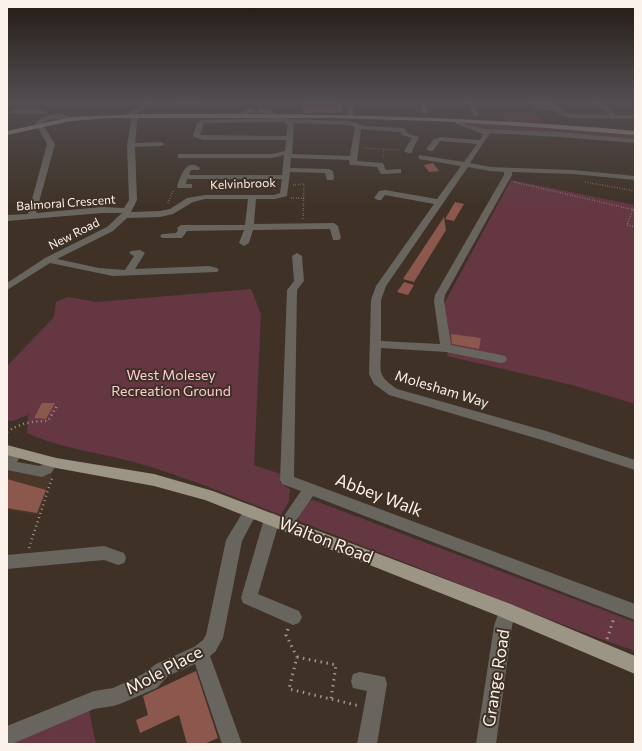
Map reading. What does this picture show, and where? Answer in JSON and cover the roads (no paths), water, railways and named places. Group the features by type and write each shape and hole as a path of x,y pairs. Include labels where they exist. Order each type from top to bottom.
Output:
{"main road":[{"name":"Walton Road","path":"10,452 180,486 208,494 507,611 635,665"}],"street":[{"path":"31,217 51,144 46,137"},
{"path":"126,213 133,200 132,137"},
{"path":"195,141 196,137"},
{"path":"356,137 353,163 371,162 380,165 384,172 398,171"},
{"path":"408,150 416,137"},
{"path":"430,149 436,140 468,137"},
{"name":"Molesham Way","path":"482,137 465,165 381,286 376,300 375,374 378,381 392,392 553,438 635,465"},
{"path":"595,137 635,141"},
{"path":"195,141 204,138 289,138"},
{"name":"Kelvinbrook","path":"126,213 160,214 173,210 190,200 205,197 275,197 284,194 289,138"},
{"path":"195,141 204,145"},
{"path":"131,144 161,144"},
{"path":"181,156 353,158"},
{"path":"422,156 506,175 572,172 633,177 632,190"},
{"path":"189,186 181,186 188,168 196,168"},
{"path":"185,176 286,177 329,171 330,178"},
{"path":"446,348 439,301 440,295 506,175"},
{"path":"378,198 385,192 439,202"},
{"path":"244,243 249,227 252,197"},
{"name":"Balmoral Crescent","path":"7,218 102,210 126,213"},
{"name":"New Road","path":"8,284 48,260 110,229 126,213"},
{"path":"165,236 179,236 182,228 207,225 249,227 299,223 334,226 336,238"},
{"path":"128,273 140,253 134,253"},
{"name":"Abbey Walk","path":"297,256 299,281 292,290 287,480 635,612"},
{"path":"48,260 99,271 128,273 214,270"},
{"path":"375,344 446,348 501,359"},
{"path":"293,617 249,598 279,522 310,489"},
{"name":"Mole Place","path":"7,736 94,700 113,697 150,681 162,670 200,653 209,646 214,638 234,540 251,511"},
{"path":"7,562 104,553 118,558"},
{"name":"Grange Road","path":"486,744 507,611"},
{"path":"200,653 232,744"},
{"path":"360,681 378,684 367,744"}],"park label":[{"name":"West Molesey Recreation Ground","path":"171,384"}]}
